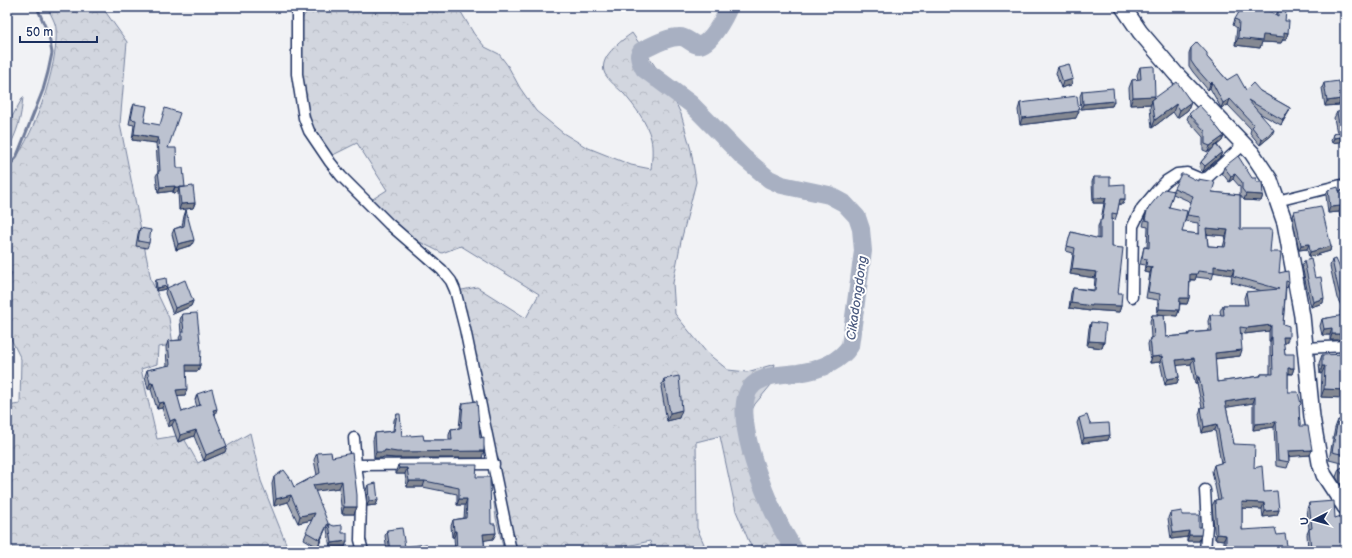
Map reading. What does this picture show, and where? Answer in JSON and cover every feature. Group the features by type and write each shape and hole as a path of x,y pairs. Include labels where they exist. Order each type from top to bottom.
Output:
{"street":[{"path":"297,7 297,74 304,118 315,141 341,176 389,224 442,270 451,281 455,290 465,329 494,464 511,551"},
{"path":"1123,7 1140,32 1176,74 1243,146 1252,153 1270,180 1285,224 1302,316 1312,417 1320,463 1324,475 1345,507"},
{"path":"1132,297 1133,226 1147,201 1162,185 1177,174 1187,173 1201,179 1205,178 1243,146"},
{"path":"1277,201 1345,184"},
{"path":"1306,348 1345,346"},
{"path":"354,438 361,502 360,540 363,551"},
{"path":"356,465 494,464"},
{"path":"1205,490 1207,525 1206,551"}],"green space":[{"path":"47,7 102,7 127,42 120,124 151,280 169,318 173,345 158,347 157,364 141,369 157,439 182,435 198,463 250,433 261,481 289,551 7,551 7,406 20,404 21,359 7,331 7,287 12,273 7,272 7,169 26,142 42,103 53,63 56,44 56,27"},
{"path":"311,7 458,7 474,34 485,47 499,54 508,66 520,88 536,111 563,133 586,147 631,165 651,169 652,143 647,127 624,94 607,77 603,68 604,62 611,50 632,33 666,82 681,114 691,150 696,182 681,241 673,283 675,314 707,353 728,370 747,372 775,364 771,385 755,404 748,418 754,447 776,498 802,551 753,551 736,511 720,436 696,442 697,528 707,551 653,551 650,541 605,551 504,551 496,518 487,451 457,291 477,287 526,318 539,294 461,246 442,253 408,236 368,202 387,190 357,143 329,157 304,110 294,69 303,17"},
{"path":"23,97 18,125 7,150 7,126"}],"building":[{"path":"1242,7 1262,7 1278,16 1278,11 1286,11 1285,21 1289,21 1288,33 1284,32 1284,37 1263,35 1262,41 1238,38 1239,21 1235,19"},
{"path":"1197,42 1207,53 1207,57 1227,80 1237,74 1246,90 1253,83 1260,91 1290,108 1283,120 1248,100 1274,130 1262,140 1252,127 1254,125 1230,99 1223,103 1212,82 1210,84 1191,61 1191,48"},
{"path":"1069,64 1073,79 1063,82 1058,67"},
{"path":"1154,66 1155,96 1133,97 1132,80 1141,79 1140,67"},
{"path":"1339,81 1341,99 1327,101 1324,83"},
{"path":"1177,82 1191,102 1180,110 1176,104 1155,120 1152,100"},
{"path":"1113,88 1114,101 1083,104 1082,91"},
{"path":"1077,96 1079,111 1022,118 1020,103"},
{"path":"134,104 147,106 144,122 160,125 165,108 180,113 168,148 176,148 177,168 183,168 185,187 160,187 158,171 160,171 158,138 134,134 136,120 131,119"},
{"path":"1199,105 1224,136 1210,146 1205,144 1205,131 1189,114"},
{"path":"1345,111 1345,136 1334,138 1333,134 1340,132 1337,112"},
{"path":"1216,145 1222,152 1205,166 1201,162"},
{"path":"1238,156 1252,178 1256,178 1256,182 1262,182 1263,195 1246,194 1242,189 1242,182 1235,174 1231,176 1224,167"},
{"path":"1181,174 1184,174 1198,181 1198,179 1215,182 1212,192 1240,195 1240,229 1272,229 1270,252 1281,252 1279,273 1288,271 1289,282 1286,281 1283,324 1289,326 1289,337 1283,337 1285,354 1294,354 1294,368 1288,368 1288,392 1298,392 1301,404 1299,406 1300,426 1308,426 1312,450 1288,451 1289,462 1278,460 1276,422 1255,424 1255,397 1225,402 1234,444 1255,445 1254,468 1262,466 1264,492 1277,491 1279,510 1265,511 1264,503 1242,502 1242,530 1275,528 1277,535 1285,534 1288,551 1226,551 1226,535 1217,534 1215,500 1221,499 1214,465 1224,462 1217,424 1204,427 1201,408 1205,407 1199,377 1197,377 1194,358 1176,360 1179,377 1167,379 1162,356 1152,357 1150,338 1154,337 1152,315 1164,315 1166,337 1212,331 1210,315 1224,315 1223,305 1248,305 1246,292 1279,289 1233,276 1234,269 1214,266 1214,273 1198,271 1197,274 1190,274 1189,298 1180,298 1179,310 1159,309 1160,294 1148,292 1152,267 1146,266 1147,259 1142,258 1144,247 1149,248 1150,221 1145,220 1147,211 1164,189 1174,191 1169,207 1187,211 1182,232 1199,234 1200,217 1187,215 1193,196 1174,188","holes":["1206,228 1228,230 1225,247 1208,246","1271,325 1273,374 1261,374 1261,376 1217,382 1215,353 1242,350 1240,327 1247,328"]},
{"path":"1094,177 1110,177 1110,185 1125,184 1125,199 1120,199 1117,214 1112,213 1112,247 1123,248 1118,293 1122,293 1121,306 1092,306 1071,303 1073,288 1095,291 1097,272 1072,269 1075,248 1067,246 1071,232 1100,239 1100,220 1102,220 1106,198 1094,198"},
{"path":"193,186 195,203 181,204 179,188"},
{"path":"1338,187 1339,191 1345,191 1345,211 1342,211 1341,206 1330,207 1328,190"},
{"path":"1321,206 1331,246 1310,252 1309,244 1301,245 1294,211"},
{"path":"186,210 194,240 178,244 174,229 184,226"},
{"path":"140,228 151,230 149,243 138,241"},
{"path":"1311,259 1315,278 1321,277 1324,298 1313,302 1304,261"},
{"path":"1336,259 1345,280 1345,302 1339,292 1332,260"},
{"path":"166,278 167,286 157,288 156,280"},
{"path":"185,280 193,301 175,308 167,288"},
{"path":"1342,305 1345,305 1345,334 1332,334 1332,328 1324,329 1322,319 1344,315"},
{"path":"197,313 201,351 200,365 186,365 187,389 176,390 182,412 200,405 197,394 212,389 217,409 213,410 227,446 206,455 196,430 180,435 175,419 170,421 164,402 159,403 153,383 150,383 147,370 170,365 168,341 182,340 182,332 184,332 182,314"},
{"path":"1091,322 1106,324 1104,342 1089,341"},
{"path":"1345,354 1345,390 1324,389 1325,366 1322,366 1322,355"},
{"path":"679,376 682,410 670,413 664,379"},
{"path":"477,401 480,438 484,437 484,451 397,452 385,450 384,452 376,452 375,433 394,431 397,414 400,414 402,436 423,435 424,440 452,440 451,429 461,428 463,403"},
{"path":"1087,415 1090,424 1109,423 1110,435 1084,438 1079,418"},
{"path":"1338,420 1345,422 1345,455 1332,452"},
{"path":"331,452 332,457 352,453 357,507 344,507 342,481 313,485 328,523 320,540 306,532 315,513 300,516 291,495 276,499 274,477 284,470 294,487 320,473 317,453"},
{"path":"398,465 477,465 476,477 490,477 491,524 495,524 496,533 483,534 485,551 457,551 456,531 454,531 453,520 466,518 467,499 459,499 459,488 425,481 409,481 407,468 399,468"},
{"path":"1345,466 1345,478 1339,469"},
{"path":"376,483 378,500 369,501 368,485"},
{"path":"1334,501 1335,518 1341,516 1345,528 1345,551 1294,551 1311,548 1309,529 1312,528 1309,503"},
{"path":"1182,511 1182,515 1199,515 1199,527 1202,527 1201,535 1189,535 1189,531 1173,533 1170,513"},
{"path":"329,524 334,526 342,525 342,533 347,533 347,541 332,543"},
{"path":"402,528 405,547 426,544 426,551 390,551 387,530"},
{"path":"312,544 313,551 303,551 302,547"},
{"path":"499,548 499,551 489,551"}],"waterway":[{"path":"7,168 16,158 43,90 52,53 49,36 37,7"},
{"name":"Cikadongdong","path":"729,7 717,30 703,44 696,45 682,37 674,37 659,42 641,51 639,55 644,69 691,104 743,157 769,179 782,185 829,195 844,203 857,217 861,229 863,251 850,346 840,357 820,368 798,373 772,376 759,381 752,386 746,397 744,413 746,432 757,472 771,507 795,551"}]}
